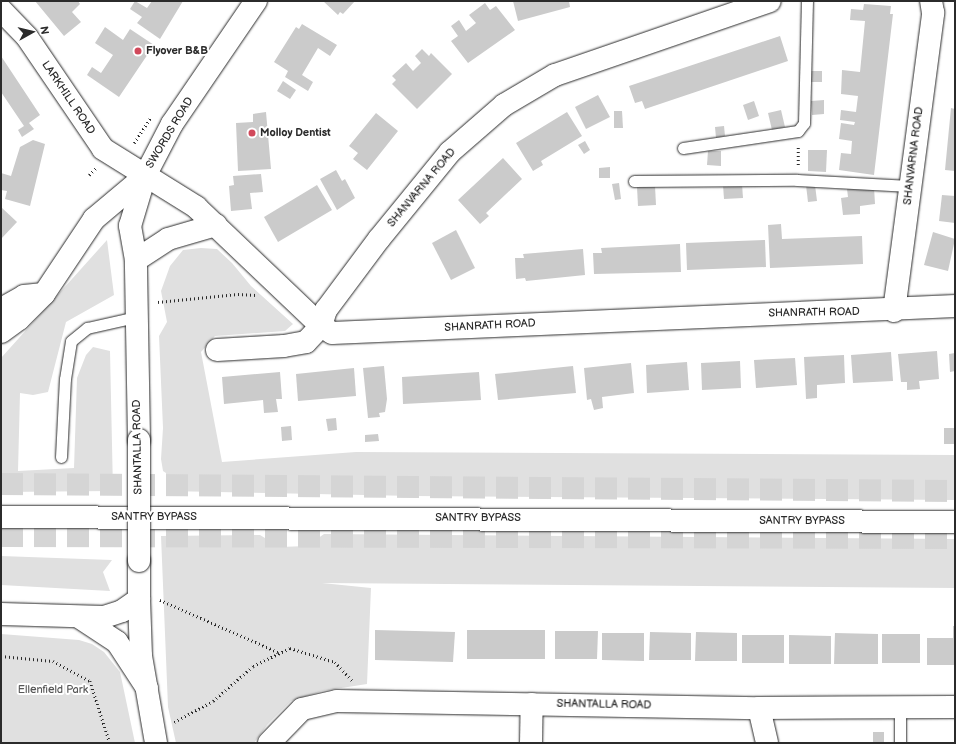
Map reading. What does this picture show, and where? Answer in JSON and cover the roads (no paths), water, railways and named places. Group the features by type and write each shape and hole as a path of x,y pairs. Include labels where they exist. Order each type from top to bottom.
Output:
{"street":[{"name":"SWORDS ROAD","path":"1,332 19,319 44,294 94,219 145,176 172,124 256,1"},
{"name":"SHANVARNA ROAD","path":"217,350 284,346 306,342 321,326 330,304 450,152 504,105 555,75 770,1"},
{"name":"SHANVARNA ROAD","path":"894,311 933,12 931,1"},
{"name":"LARKHILL ROAD","path":"1,10 27,37 103,149 145,176"},
{"name":"SHANRATH ROAD","path":"145,176 196,207 321,326 332,333 355,334 709,315 894,311 955,306"},
{"name":"SHANTALLA ROAD","path":"145,176 130,226 136,260 139,440 139,600 141,656 155,734"},
{"path":"136,260 168,239 216,225"},
{"path":"7,306 33,294 44,294"},
{"name":"SANTRY BYPASS","path":"1,517 955,522"},
{"path":"1,614 104,617 122,611 139,600"},
{"path":"79,617 117,642 147,688"},
{"name":"SHANTALLA ROAD","path":"269,743 302,710 337,701 759,708 900,706 955,707"},
{"path":"531,743 532,704"},
{"path":"759,708 767,743"}],"lane":[{"path":"683,148 798,131 804,123 807,1"},
{"path":"634,181 797,180 910,186"},
{"path":"61,457 65,379 71,341 87,328 136,316"},
{"path":"900,706 900,743"}],"tunnel":[{"path":"1,484 955,491"},
{"path":"1,536 955,538"}],"place":[{"name":"Flyover B&B","path":"138,51"},
{"name":"Molloy Dentist","path":"252,133"}],"park label":[{"name":"Ellenfield Park","path":"53,690"}]}
